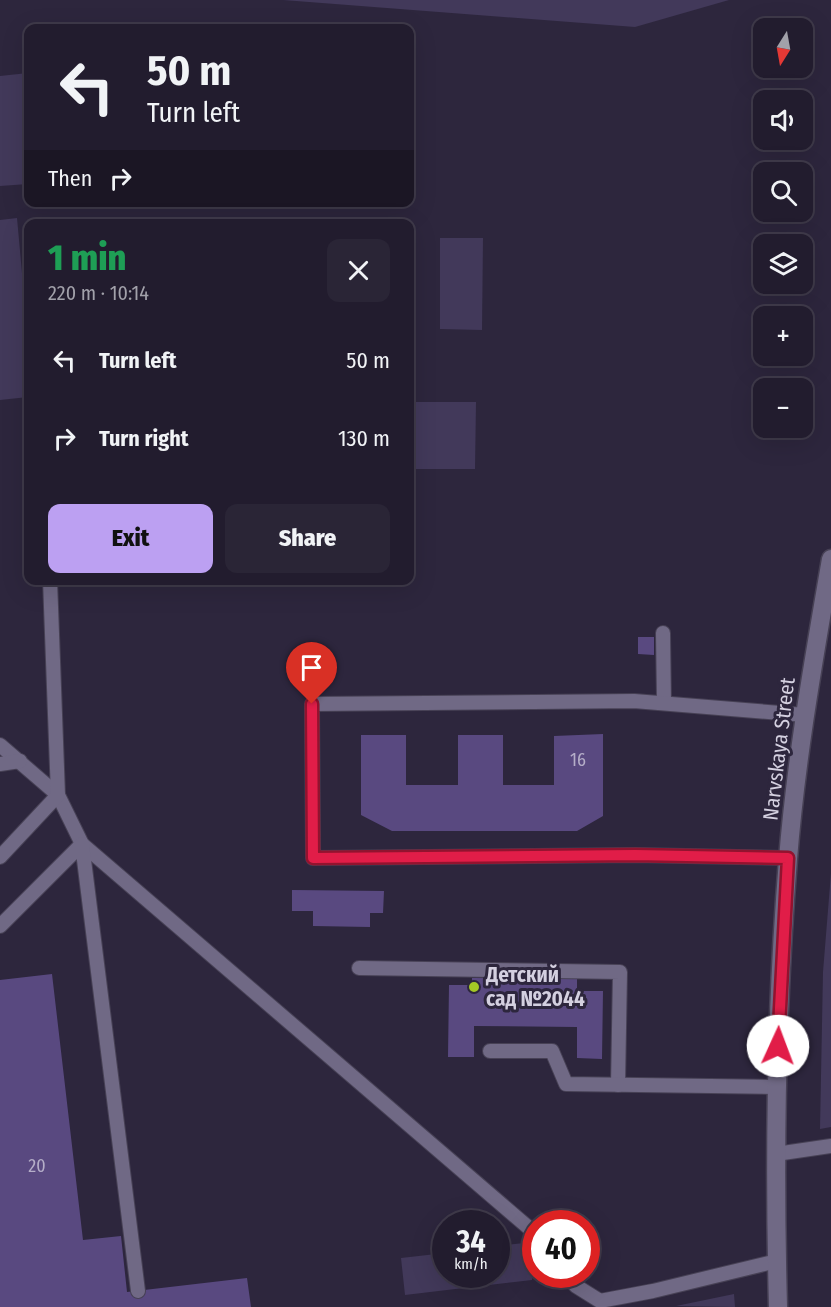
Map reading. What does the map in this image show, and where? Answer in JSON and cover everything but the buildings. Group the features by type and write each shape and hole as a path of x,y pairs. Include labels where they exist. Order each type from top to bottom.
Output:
{"street":[{"name":"Narvskaya Street","path":"778,1307 777,1087 788,858 805,715 831,559"}],"lane":[{"path":"0,857 57,795 50,585"},
{"path":"663,633 664,704"},
{"path":"788,858 635,855 313,858 312,704 634,701 805,715"},
{"path":"0,745 57,795 82,844 138,1291"},
{"path":"0,764 20,761"},
{"path":"0,926 82,844"},
{"path":"82,844 522,1222"},
{"path":"359,968 620,972 618,1085"},
{"path":"490,1051 552,1051 566,1084 777,1087"},
{"path":"776,1154 831,1146"},
{"path":"579,1288 600,1301 653,1291 777,1261"}],"shaded area":[{"path":"283,0 729,0 635,27"},
{"path":"24,73 24,184 0,186 0,76"},
{"path":"17,218 24,295 24,397 0,400 0,220"},
{"path":"440,238 483,238 482,330 440,329"},
{"path":"414,239 416,239 415,331"},
{"path":"414,402 476,402 475,469 414,469"},
{"path":"831,873 831,1127 820,1129 823,972"},
{"path":"522,1243 522,1281 510,1283 510,1245"},
{"path":"432,1254 432,1288 464,1288 405,1295 401,1258"},
{"path":"734,1294 735,1307 676,1306"}],"place":[{"name":"Детский сад №2044","path":"474,987"}],"route":[{"path":"312,704 313,858 635,855 788,858 778,1046"}]}
